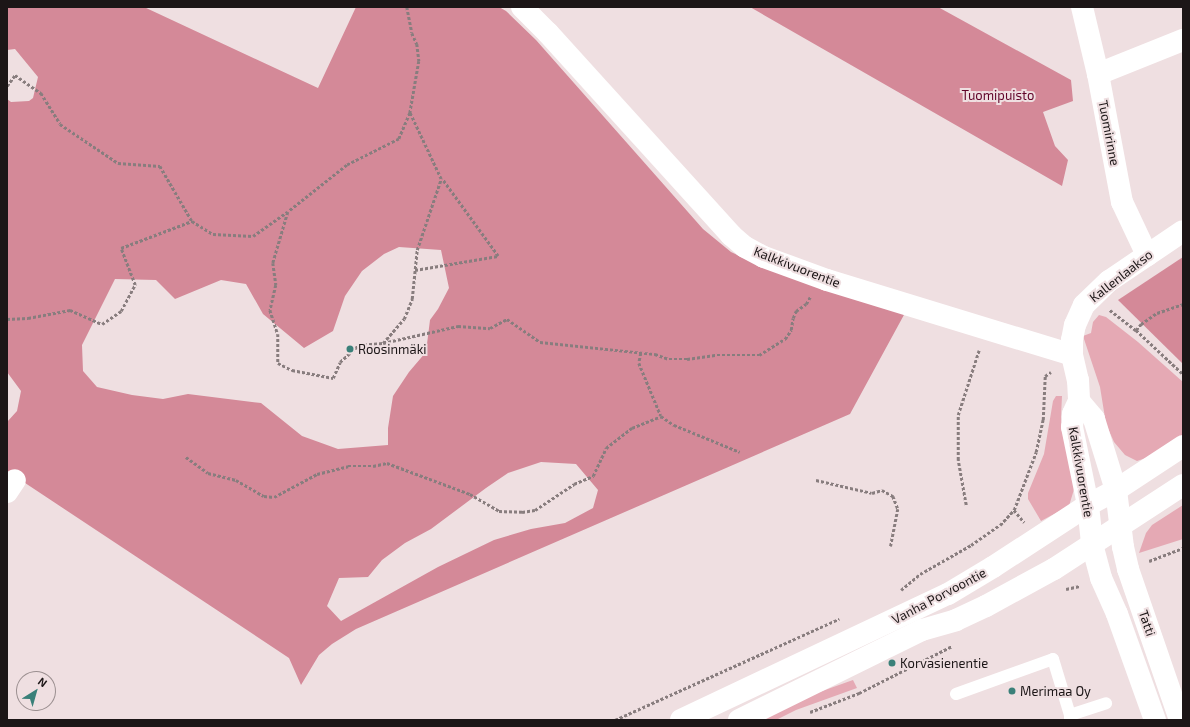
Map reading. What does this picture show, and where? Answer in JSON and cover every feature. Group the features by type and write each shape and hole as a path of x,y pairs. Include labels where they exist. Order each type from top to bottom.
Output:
{"street":[{"name":"Kalkkivuorentie","path":"522,7 548,33 731,235 745,247 764,257 827,280 1072,355 1078,380 1079,401 1073,414 1072,427 1088,505 1092,544"},
{"name":"Tuomirinne","path":"1082,7 1098,74 1122,202 1147,255"},
{"path":"1098,74 1183,40"},
{"name":"Kallenlaakso","path":"1072,355 1072,340 1076,321 1084,306 1109,281 1183,231"},
{"name":"Kalkkivuorentie","path":"1079,401 1094,419 1116,490 1122,525"},
{"name":"Vanha Porvoontie","path":"681,720 926,605 993,568 1088,505 1116,490 1183,446"},
{"name":"Vanha Porvoontie","path":"739,720 922,630 956,620 986,606 1054,569 1183,485"},
{"name":"Tatti","path":"1122,525 1123,547 1128,569 1180,720"},
{"name":"Tatti","path":"1092,544 1101,578 1117,614 1155,720"}],"lane":[{"path":"956,694 1053,659 1070,718 1106,703"}],"path":[{"path":"7,86 15,75 41,93 60,124 118,163 160,166 192,221 213,234 253,236 288,212 347,164 399,139 410,113 419,61 417,44 412,33 407,7"},
{"path":"410,113 441,179 498,256 415,270"},
{"path":"383,343 404,319 412,299 417,250 441,179"},
{"path":"288,212 273,263 276,285 270,310 278,334 278,363 292,370 333,378 340,362 359,345 383,343 458,326 490,328 507,319 540,342 655,354 669,360 717,355 759,355 785,339 791,330 792,318 796,311 806,304 810,295"},
{"path":"7,318 28,318 70,310 102,324 121,311 135,285 121,248 192,221"},
{"path":"1093,297 1136,330 1183,374"},
{"path":"1136,330 1141,324 1157,313 1183,304"},
{"path":"966,505 958,460 957,421 979,350"},
{"path":"641,353 639,363 661,416 674,425 740,452"},
{"path":"897,594 920,574 971,545 1000,525 1014,510 1036,452 1042,420 1045,376 1072,355"},
{"path":"186,456 208,473 236,480 264,496 274,497 317,474 348,466 373,466 387,463 470,494 500,512 522,512 535,510 574,484 593,476 606,448 632,428 661,416"},
{"path":"816,480 872,493 882,490 893,496 898,509 891,546"},
{"path":"1014,510 1028,526"},
{"path":"615,720 841,618"},
{"path":"802,714 859,693 958,642"}],"shaded area":[{"path":"1099,315 1106,317 1138,342 1183,382 1183,435 1146,458 1137,461 1125,455 1114,442 1106,424 1100,387 1083,336 1091,333 1093,322"},
{"path":"1056,396 1062,396 1061,417 1063,431 1075,486 1069,506 1041,521 1028,499 1028,493 1044,454 1053,401"},
{"path":"1183,505 1183,539 1139,553 1146,533 1152,525"},
{"path":"853,680 857,688 796,710 776,720 757,720 811,695"}],"green space":[{"path":"7,7 144,7 318,88 356,7 499,7 506,11 536,40 703,229 731,252 763,267 905,313 850,414 356,629 332,644 319,655 301,685 289,658 7,471 7,422 17,411 21,391 7,372 7,99 11,102 29,101 33,98 38,77 15,49 7,50","holes":["399,247 441,250 449,288 438,309 430,320 426,352 409,372 393,396 388,428 388,445 338,449 302,436 261,403 188,394 163,399 132,395 97,387 83,371 82,345 115,279 156,280 175,299 221,280 246,284 263,314 304,348 333,331 345,296 362,271 384,254","541,462 576,464 598,490 593,508 565,523 531,529 494,540 438,567 341,621 327,606 339,578 368,577 382,560 405,543 431,529 508,473"]},
{"name":"Tuomipuisto","path":"750,7 938,7 1071,80 1073,101 1043,112 1055,146 1068,160 1062,186"},
{"path":"1183,257 1183,364 1118,300"}],"place":[{"name":"Roosinmäki","path":"350,349"},
{"name":"Korvasienentie","path":"892,663"},
{"name":"Merimaa Oy","path":"1012,691"}]}
